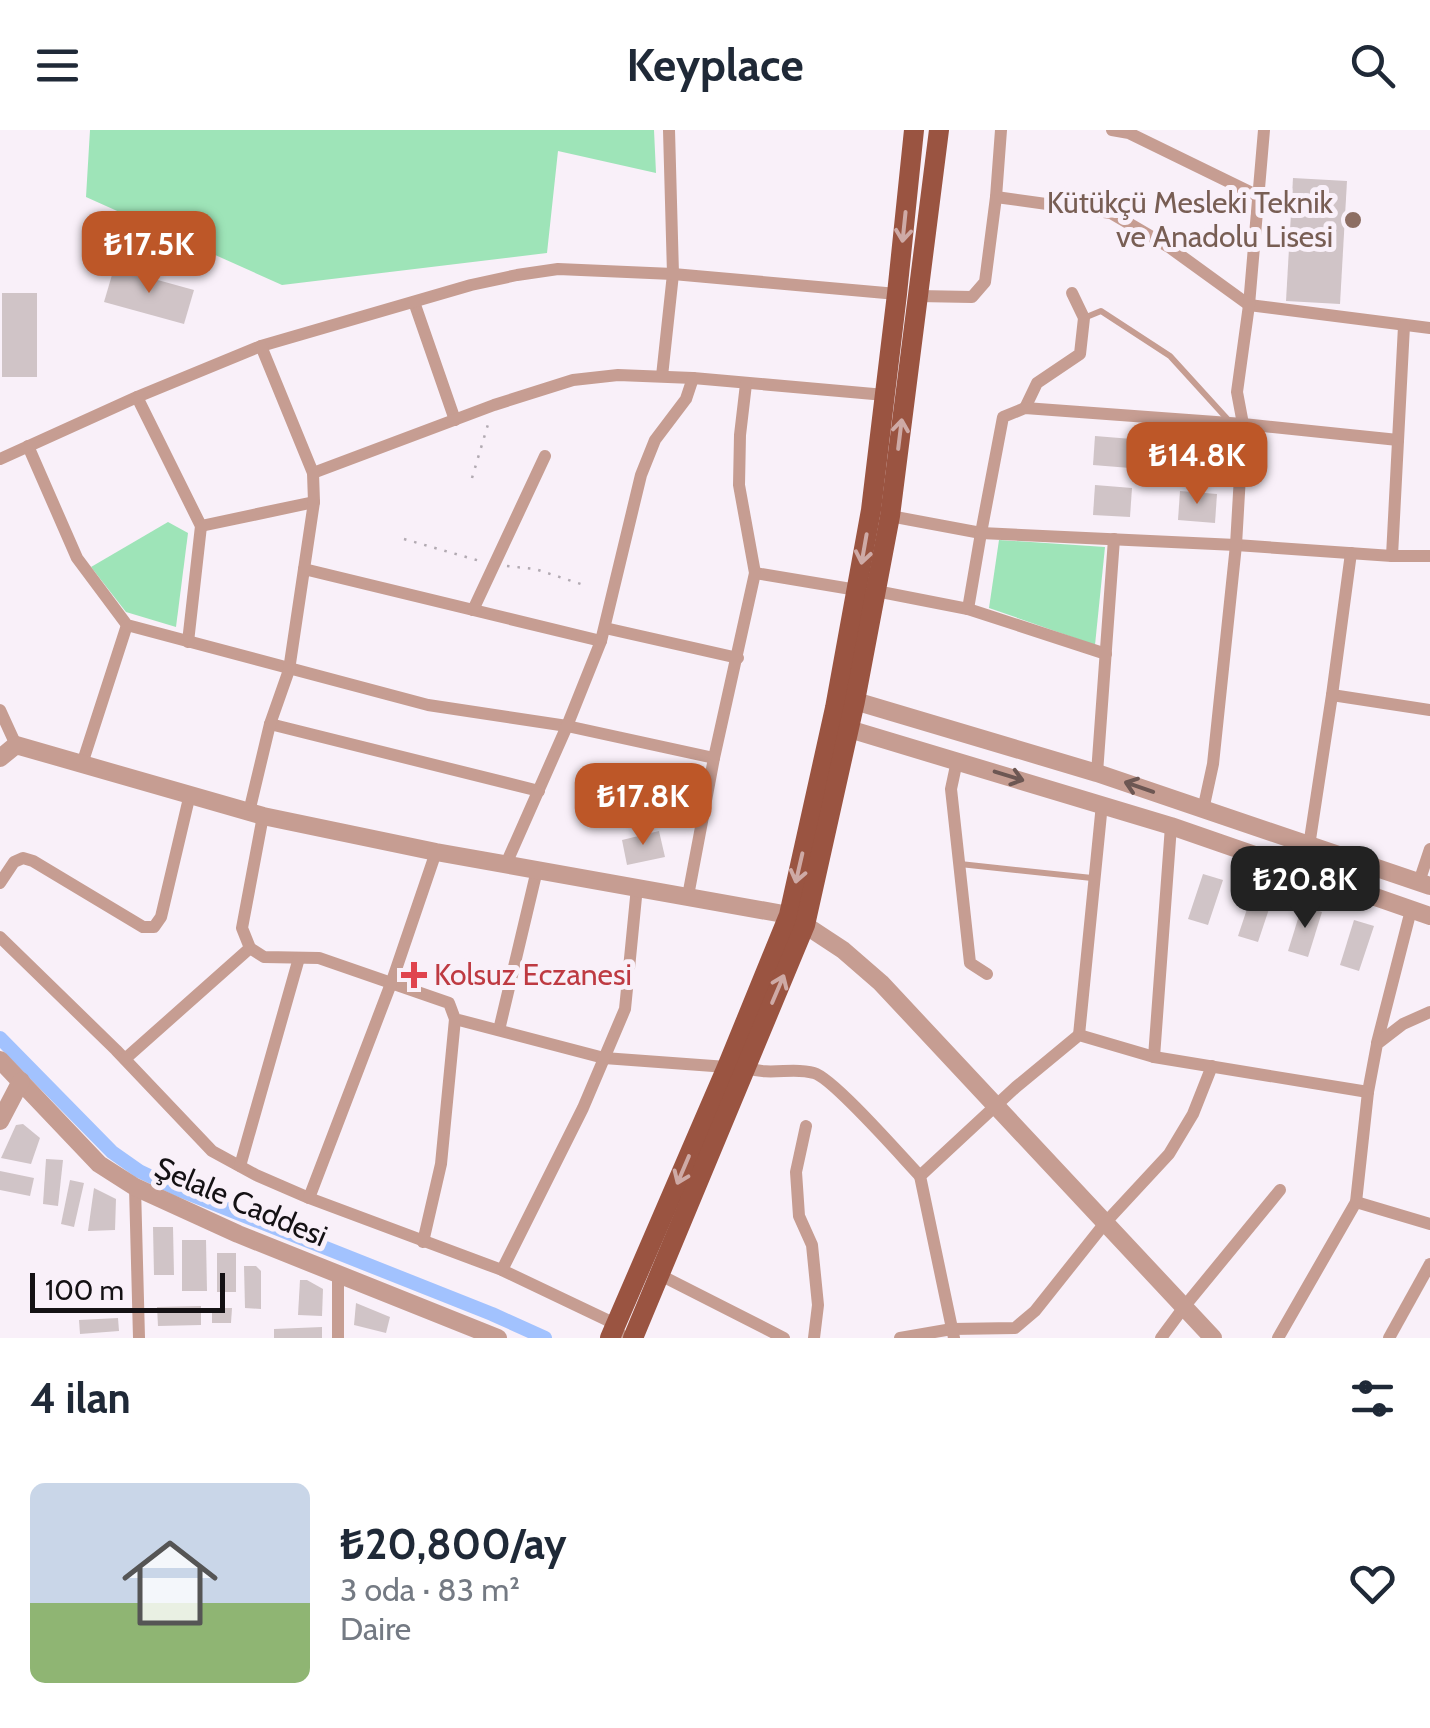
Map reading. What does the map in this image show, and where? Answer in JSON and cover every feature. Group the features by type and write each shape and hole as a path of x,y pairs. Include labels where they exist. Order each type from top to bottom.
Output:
{"main road":[{"path":"797,920 835,708 890,516 908,295 914,130"},
{"path":"620,1336 797,920 848,728 855,701 885,395 939,130"},
{"path":"620,1336 660,1275 736,1067"}],"street":[{"path":"662,376 674,274 669,130"},
{"path":"0,459 261,346 470,285 558,268 972,297 984,282 1001,130"},
{"path":"1112,130 1129,133 1258,196"},
{"path":"1203,810 1213,764 1236,545 1237,392 1249,305 1264,130"},
{"path":"996,197 1111,213 1170,247 1249,305 1430,328"},
{"path":"1025,408 1036,383 1080,354 1084,318 1072,292"},
{"path":"414,302 455,420"},
{"path":"1392,556 1404,326"},
{"path":"261,346 313,473 314,502 289,670 270,724 242,928 250,948 264,958 319,958 450,1002 455,1019 441,1164 422,1242"},
{"path":"313,473 494,405 573,380 662,376 885,395"},
{"path":"506,864 568,726 603,634 654,440 686,399 693,378"},
{"path":"688,896 755,573 740,485 740,434 746,384"},
{"path":"137,397 201,526 188,642"},
{"path":"968,609 1003,417 1025,408 1398,440"},
{"path":"28,446 77,558 127,626 428,705 568,726 714,758"},
{"path":"473,610 545,456"},
{"path":"201,526 314,502"},
{"path":"890,516 981,533 1430,556"},
{"path":"1097,773 1114,539"},
{"path":"1309,846 1351,553"},
{"path":"304,569 473,610 738,658"},
{"path":"755,573 968,609 1106,654"},
{"path":"82,764 127,626"},
{"path":"1332,695 1430,710"},
{"path":"855,701 1097,773 1425,884"},
{"path":"0,710 16,745 256,814 797,920 843,950 882,984 1212,1338"},
{"path":"270,724 538,791"},
{"path":"848,728 1171,826 1430,916"},
{"path":"0,758 16,745"},
{"path":"957,760 950,789 970,963 987,974"},
{"path":"0,883 14,862 23,858 143,927 154,928 161,918 190,794"},
{"path":"920,1176 1079,1035 1102,804"},
{"path":"1154,1057 1171,826"},
{"path":"1278,1338 1356,1202 1368,1092 1378,1044 1411,910 1425,884 1430,849"},
{"path":"310,1198 436,852"},
{"path":"499,1030 538,870"},
{"path":"502,1270 583,1108 626,1008 636,888"},
{"path":"0,937 212,1151 310,1198 502,1270 608,1320 620,1336"},
{"path":"124,1059 250,948"},
{"path":"240,1166 299,958"},
{"path":"1378,1044 1403,1024 1430,1012"},
{"path":"455,1019 604,1058 736,1067 762,1073 818,1073 920,1176 954,1334"},
{"path":"1079,1035 1154,1057 1368,1092"},
{"name":"Şelale Caddesi","path":"0,1060 99,1164 135,1187 238,1234 498,1338"},
{"path":"900,1338 1015,1328 1035,1312 1104,1222 1169,1154 1193,1114 1212,1066"},
{"path":"0,1121 21,1081"},
{"path":"806,1126 796,1172 798,1216 812,1245 818,1306 814,1338"},
{"path":"135,1187 139,1338"},
{"path":"1161,1338 1280,1190"},
{"path":"1356,1202 1430,1224"},
{"path":"1389,1338 1430,1264"},
{"path":"338,1273 338,1338"},
{"path":"660,1275 784,1338"}],"lane":[{"path":"1084,318 1101,311 1170,356 1237,424"},
{"path":"959,864 1095,878"}],"path":[{"path":"472,478 494,405"},
{"path":"404,539 494,564 535,568 584,585"}],"green space":[{"path":"90,130 654,130 656,173 558,151 547,253 282,285 86,197"},
{"path":"168,522 188,533 176,627 126,612 91,567"},
{"path":"999,540 1105,547 1095,645 989,608"}],"building":[{"path":"1293,178 1347,181 1340,304 1286,301"},
{"path":"114,268 194,290 184,324 104,302"},
{"path":"2,293 37,293 37,377 2,377"},
{"path":"1095,436 1132,439 1130,468 1093,465"},
{"path":"1180,440 1218,443 1216,472 1178,469"},
{"path":"1095,485 1132,488 1130,517 1093,515"},
{"path":"1180,491 1217,494 1215,523 1178,520"},
{"path":"659,831 665,857 627,865 622,840"},
{"path":"1203,874 1223,880 1208,925 1188,919"},
{"path":"1253,891 1273,897 1258,942 1238,936"},
{"path":"1302,906 1322,912 1308,957 1288,951"},
{"path":"1354,920 1374,926 1359,971 1340,965"},
{"path":"23,1124 40,1138 31,1164 1,1158 16,1125"},
{"path":"46,1159 63,1160 58,1206 43,1204"},
{"path":"0,1171 34,1178 30,1196 0,1190"},
{"path":"70,1180 84,1183 74,1227 61,1224"},
{"path":"94,1188 116,1199 115,1230 88,1231"},
{"path":"153,1227 173,1227 174,1275 154,1275"},
{"path":"182,1240 206,1240 207,1291 182,1291"},
{"path":"217,1253 236,1253 236,1292 217,1292"},
{"path":"244,1266 256,1266 261,1271 261,1309 245,1308"},
{"path":"300,1280 323,1289 322,1316 298,1315"},
{"path":"356,1303 390,1317 386,1333 354,1325"},
{"path":"201,1306 201,1325 158,1326 157,1307"},
{"path":"212,1308 232,1308 231,1323 212,1323"},
{"path":"118,1318 119,1331 80,1334 79,1320"},
{"path":"322,1327 322,1338 274,1338 274,1329"}],"waterway":[{"path":"0,1038 112,1152 139,1171 545,1338"}],"place":[{"name":"Kütükçü Mesleki Teknik ve Anadolu Lisesi","path":"1353,220"},
{"name":"Kolsuz Eczanesi","path":"414,975"}]}
